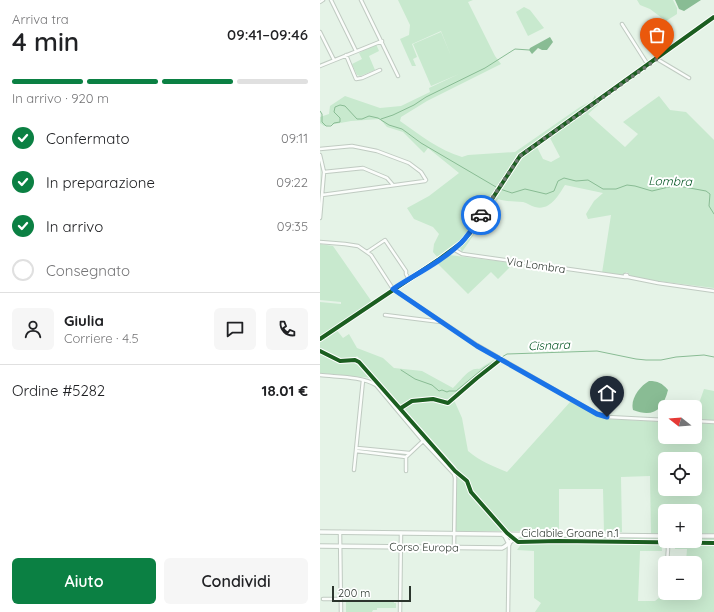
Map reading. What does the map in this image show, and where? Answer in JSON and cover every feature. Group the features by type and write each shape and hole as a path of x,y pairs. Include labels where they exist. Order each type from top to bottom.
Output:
{"street":[{"path":"331,0 356,52"},
{"path":"361,0 398,76"},
{"path":"320,338 461,243 470,233 520,156 714,17"},
{"path":"622,24 648,65"},
{"path":"320,32 334,60"},
{"path":"320,66 382,41"},
{"path":"346,55 356,78 362,78 380,70"},
{"path":"657,59 689,78"},
{"path":"320,149 352,146 377,151 409,163 421,172 426,180 322,195"},
{"path":"320,155 324,172 320,218"},
{"path":"324,172 363,168 387,178 393,185"},
{"path":"367,252 384,240 406,271 409,279"},
{"path":"320,242 358,246 375,260 393,289 461,336 597,414 607,417 658,420"},
{"name":"Via Lombra","path":"453,249 462,254 627,277 714,291"},
{"path":"385,315 442,322"},
{"path":"320,375 363,380 376,385 423,441 454,474 454,547"},
{"path":"354,470 363,380"},
{"path":"702,421 714,422"},
{"path":"406,471 406,457 423,441"},
{"path":"356,450 409,453"},
{"path":"356,450 406,457"},
{"name":"Corso Europa","path":"320,532 658,536"},
{"path":"340,532 341,612"},
{"path":"400,612 401,533"},
{"path":"498,533 506,536 509,544 508,612"},
{"name":"Corso Europa","path":"320,546 502,548 509,544 513,538 523,534"},
{"path":"702,536 714,536"},
{"path":"323,599 341,599"}],"shaded area":[{"path":"398,0 473,0 468,2 495,56 501,64 427,101 401,117 400,121 422,137 445,150 462,157 468,155 515,152 580,107 592,101 595,95 598,105 588,114 625,147 638,134 623,122 659,96 670,110 686,112 714,140 714,288 633,278 627,272 621,276 602,273 611,215 588,219 586,214 594,201 603,193 565,185 553,202 545,207 540,208 523,202 498,199 462,252 460,248 454,247 438,258 433,252 434,244 439,234 433,227 414,219 407,208 429,196 459,173 428,148 424,153 403,132 387,127 380,119 351,121 324,126 320,123 320,117 329,114 330,106 345,96 380,108 401,106 430,92 429,88 459,74 431,86 413,44 441,32 451,56 441,31 412,44 417,57 413,59 416,66 412,66 400,39 409,35 410,25","holes":["550,138 560,157 551,162 543,159 537,147"]},
{"path":"637,0 673,0 677,8 677,14 666,21 650,9 640,5"},
{"path":"675,0 701,0 684,11 679,9"},
{"path":"524,7 530,10 544,28 528,36 516,12"},
{"path":"550,37 553,42 547,50 538,48 532,54 529,50 530,48"},
{"path":"376,44 379,51 369,56 375,70 360,76 357,75 352,64 362,59 359,53"},
{"path":"320,244 333,246 372,302 335,328 343,338 349,334 357,348 383,358 394,368 422,371 453,388 472,370 479,369 495,359 500,362 454,400 462,418 468,451 486,463 507,472 571,401 597,416 608,419 658,422 658,444 702,444 702,423 714,424 714,534 702,534 702,504 658,504 658,534 651,534 650,476 621,477 622,532 604,532 603,489 559,489 559,531 456,531 456,467 357,356 357,361 372,378 320,373 320,302 341,304 341,302 320,300"},
{"path":"449,255 514,263 498,279 491,272 468,294 438,264 438,262"},
{"path":"649,381 655,381 660,383 668,390 664,400 658,400 658,408 652,412 646,413 633,410 632,406 634,397 642,386"},
{"path":"704,389 714,391 714,421 702,420 702,400 700,400"},
{"path":"519,536 658,537 658,548 662,548 662,551 640,551 638,601 655,601 658,599 658,600 702,600 702,556 686,556 687,549 675,548 702,548 702,537 714,538 714,612 535,612 541,603 534,598 534,551 517,550 522,543"},
{"path":"346,600 394,601 394,603 396,603 396,608 377,608 377,610 373,610 372,612 346,612"}],"waterway":[{"path":"381,119 414,105 426,97 485,68 515,49 529,50"},
{"name":"Lombra","path":"320,111 322,114 322,122 326,126 331,126 334,123 340,122 340,118 334,112 335,107 340,105 345,106 357,119 362,119 369,116 378,118 389,125 402,129 421,143 496,187"},
{"name":"Lombra","path":"500,189 512,193 525,189 546,194 554,191 558,181 564,178 576,181 588,180 603,189 616,189 627,185 652,191 673,186 684,187 706,191 710,194 709,206 714,214"},
{"name":"Cisnara","path":"502,357 507,354 597,351 646,360 661,360 676,357 704,355 714,357"},
{"name":"Cisnara","path":"401,370 415,379 432,385 439,391 456,391 485,367 499,359"}],"cycle path":[{"path":"320,339 461,243 470,233 520,156 714,17"},
{"name":"Ciclabile Groane n.1","path":"320,351 340,361 355,360 359,362 455,471 467,481 471,492 507,533 518,542 558,541 714,543"},
{"path":"401,408 412,401 433,399 448,403 501,359"}],"way so far":[{"path":"481,215 520,156 657,59"}],"route":[{"path":"481,215 470,233 461,243 393,289 477,346 597,414 607,417"}]}
